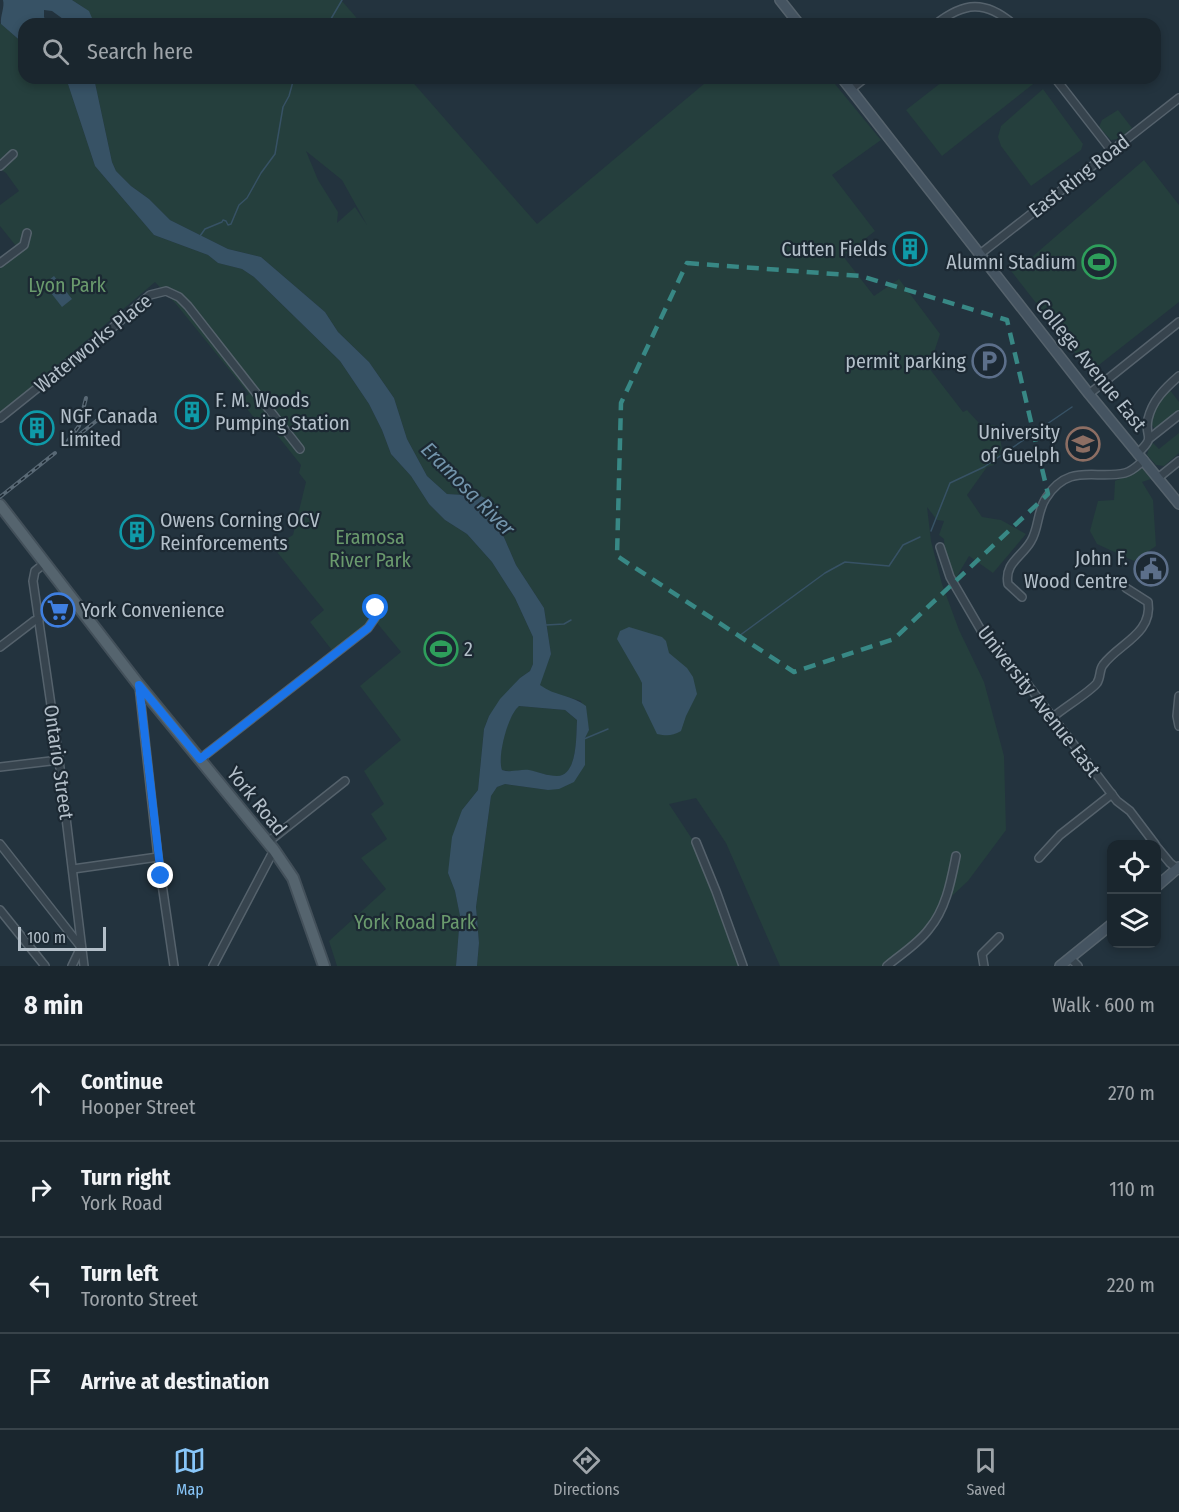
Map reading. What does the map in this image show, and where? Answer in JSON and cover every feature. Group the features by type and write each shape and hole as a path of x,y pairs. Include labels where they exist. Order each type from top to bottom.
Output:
{"main road":[{"path":"780,0 794,18"},
{"name":"College Avenue East","path":"847,84 1089,394 1179,504"},
{"name":"York Road","path":"0,505 139,685 271,846 293,878 324,966"},
{"path":"1161,883 1178,869"},
{"path":"1060,966 1107,928"}],"street":[{"path":"945,18 967,6 978,6 996,11 1005,18"},
{"path":"851,89 857,84"},
{"path":"1061,84 1111,150"},
{"name":"East Ring Road","path":"980,254 1179,98"},
{"path":"0,166 13,154"},
{"path":"0,263 24,245 27,232"},
{"name":"Waterworks Place","path":"0,418 150,295 166,291 179,297 188,306 300,449"},
{"path":"1089,394 1179,322"},
{"path":"1150,438 1147,423 1154,404 1163,390 1179,376"},
{"path":"1022,597 1008,584 1008,572 1012,562 1032,539 1043,503 1052,490 1062,482 1078,475 1124,473 1132,470 1150,438 1179,414"},
{"path":"1158,478 1179,461"},
{"name":"University Avenue East","path":"940,547 950,578 982,632 997,647 1015,673 1028,685 1118,802 1130,811 1152,840"},
{"name":"Ontario Street","path":"45,563 35,571 33,577 59,760 84,966"},
{"path":"1052,718 1094,686 1100,677 1103,664 1129,642 1146,620 1148,602 1126,588"},
{"path":"200,759 368,628 375,618 376,608"},
{"path":"0,647 39,619"},
{"path":"139,685 158,857 174,966"},
{"path":"1179,696 1177,716 1179,726"},
{"path":"0,767 59,760"},
{"path":"213,966 271,846 345,781"},
{"path":"1039,858 1059,835 1112,794"},
{"path":"696,842 743,966"},
{"path":"0,844 81,946 72,966"},
{"name":"University Avenue East","path":"1161,850 1178,869"},
{"path":"887,966 922,937 935,922 948,891 956,856"},
{"path":"73,869 158,857"},
{"path":"0,910 45,966"},
{"path":"984,966 982,954 999,937"},
{"path":"1070,958 1078,966"}],"highlighted area":[{"path":"687,263 861,276 1007,320 1048,494 894,639 794,672 617,556 621,403"}],"green space":[{"path":"72,0 341,0 357,18 92,18 83,7"},
{"name":"Eramosa River Park","path":"0,23 18,39 18,84 68,84 95,166 154,235 208,255 218,263 242,269 254,277 340,361 369,404 391,454 411,476 429,504 445,520 467,534 492,562 515,598 533,637 533,664 530,671 520,678 489,716 484,729 478,790 462,810 448,873 455,891 460,916 456,966 337,966 329,941 386,889 361,858 387,839 371,814 384,804 364,771 401,740 360,686 401,652 377,623 338,658 310,622 324,610 273,547 293,535 306,482 299,473 301,465 269,425 259,424 240,400 249,394 176,304 155,282 0,414 0,268 20,251 0,226 0,205 19,191 6,173 0,169"},
{"path":"95,84 414,84 537,224 704,84 835,84 881,140 832,175 875,231 843,256 874,296 899,279 940,334 929,368 963,412 967,410 979,423 998,426 1002,449 994,465 987,467 967,495 982,517 1001,520 1026,534 993,573 969,556 953,583 945,558 944,539 939,535 944,521 937,520 927,507 931,541 942,584 959,630 984,682 1004,756 1006,830 968,881 939,908 923,931 884,966 780,966 726,843 696,798 669,804 694,842 743,966 477,966 479,943 476,907 491,796 497,787 505,784 548,790 585,765 585,738 589,729 581,701 547,691 539,685 551,654 544,608 516,565 503,535 503,522 481,496 447,494 427,476 407,439 394,398 369,362 338,332 325,312 261,257 228,249 170,220 116,171 112,162","holes":["306,151 342,180 367,225 355,207 337,223 338,212 318,180"]},
{"path":"939,84 1033,84 942,156 906,110"},
{"path":"1043,89 1083,144 1081,150 1031,186 1001,146 998,137 1001,126"},
{"path":"1118,110 1132,128 1119,139 1111,140 1099,127 1102,120"},
{"name":"Alumni Stadium","path":"1144,160 1179,205 1179,302 1090,372 1008,267 1032,257"},
{"path":"1169,389 1179,402 1179,412 1158,428 1154,428 1150,422 1155,408"},
{"path":"1179,433 1179,453 1164,466 1156,465 1147,455 1149,448 1153,443 1159,449"},
{"path":"1142,468 1151,479 1142,482 1153,500 1156,546 1134,561 1097,544 1090,531 1098,501 1114,500 1115,481"},
{"path":"519,706 565,710 577,720 575,753 570,769 565,774 556,776 502,770 501,755 504,736"}],"water":[{"path":"3,0 72,0 89,11 92,18 62,18 52,11 44,10 45,18 18,18 18,39 1,24"},
{"path":"68,84 95,84 112,162 116,171 131,186 149,199 170,220 228,249 261,257 325,312 338,332 369,362 394,398 407,439 427,476 447,494 481,496 495,504 503,522 503,535 516,565 544,608 551,654 540,685 586,706 589,730 585,738 585,765 574,782 559,789 548,790 505,784 497,787 491,796 476,907 479,943 477,966 456,966 460,916 455,891 448,873 452,837 462,810 478,790 484,729 489,716 500,699 530,671 533,664 533,637 515,598 492,562 467,534 445,520 429,504 411,476 391,454 369,404 340,361 254,277 242,269 218,263 208,255 154,235 95,166","holes":["519,706 565,710 577,720 575,754 569,769 564,774 554,776 529,770 502,770 501,755 505,736 511,718"]},
{"path":"54,276 72,299 62,307 44,284"},
{"path":"629,627 662,637 666,641 669,653 687,668 693,677 697,694 681,731 678,733 657,734 642,703 642,683 617,639 620,631"}],"waterway":[{"path":"332,18 342,0"},
{"path":"200,236 205,229 223,220 228,225 231,224 239,205 247,198 275,154 283,107 292,84"},
{"path":"931,531 950,483 984,467 1072,407"},
{"path":"739,636 825,573 845,562 889,566 903,545 920,537"},
{"path":"546,625 564,624 571,620"},
{"path":"584,739 608,729"}],"railway":[{"path":"65,445 79,426 86,398"},
{"path":"75,438 100,418"},
{"path":"0,497 55,453"}],"place":[{"name":"Cutten Fields","path":"910,249"},
{"name":"Alumni Stadium","path":"1099,262"},
{"name":"permit parking","path":"989,361"},
{"name":"F. M. Woods Pumping Station","path":"192,412"},
{"name":"NGF Canada Limited","path":"37,428"},
{"name":"University of Guelph","path":"1083,444"},
{"name":"Owens Corning OCV Reinforcements","path":"137,532"},
{"name":"John F. Wood Centre","path":"1151,569"},
{"name":"York Convenience","path":"58,610"},
{"name":"2","path":"441,649"}],"route":[{"path":"161,876 139,685 200,759 368,628 375,618 376,608"}],"park label":[{"name":"Lyon Park","path":"67,285"},
{"name":"York Road Park","path":"415,922"}],"water label":[{"name":"Eramosa River","path":"468,489"}]}
